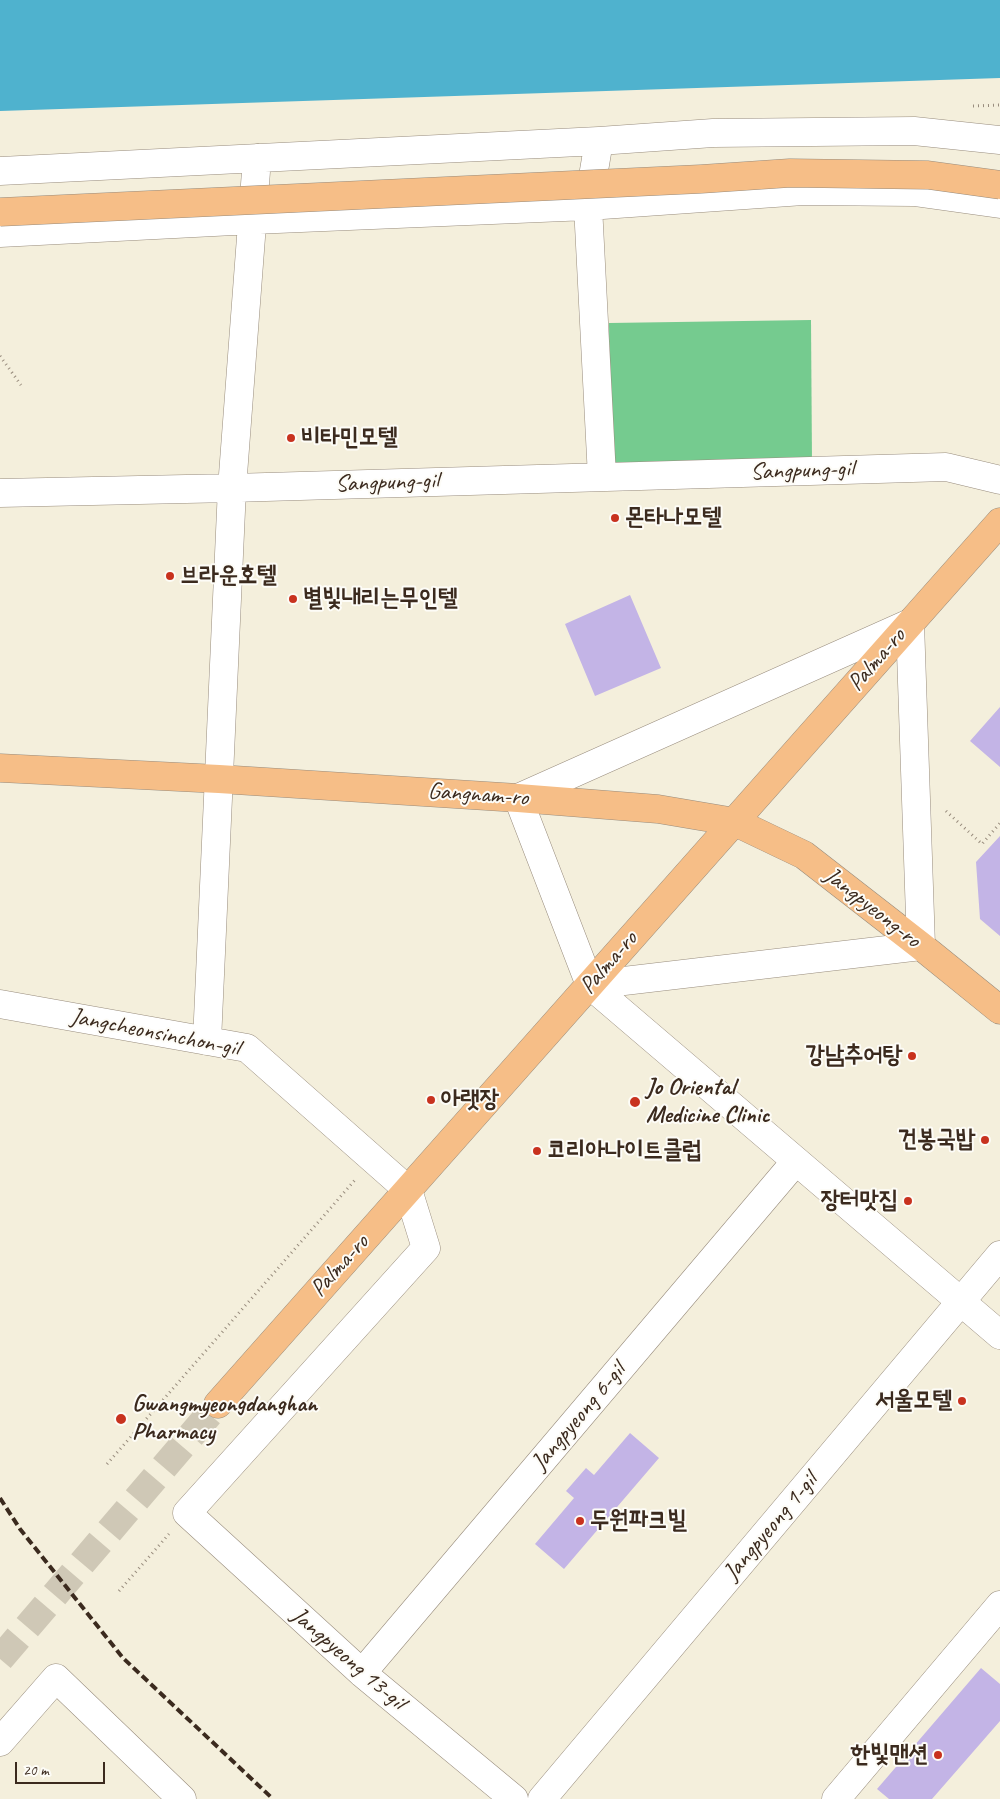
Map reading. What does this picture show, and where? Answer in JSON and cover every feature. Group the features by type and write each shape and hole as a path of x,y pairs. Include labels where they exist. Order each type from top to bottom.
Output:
{"main road":[{"path":"0,197 790,160 930,162 1000,168"},
{"path":"0,212 681,180 790,173 928,175 1000,185"},
{"name":"Palma-ro","path":"218,1404 1000,522"},
{"name":"Gangnam-ro","path":"0,768 219,779 518,798 658,809 735,822"},
{"name":"Jangpyeong-ro","path":"735,822 804,855 1000,1010"}],"street":[{"path":"0,171 713,134 914,131 1000,140"},
{"path":"599,141 588,206 602,477"},
{"path":"207,1041 232,488 257,158"},
{"path":"0,233 588,206 804,191 914,192 1000,204"},
{"name":"Sangpung-gil","path":"0,493 946,467 1000,480"},
{"path":"590,985 921,946 910,623 518,798 590,985 1000,1334"},
{"name":"Jangcheonsinchon-gil","path":"0,1004 247,1048 408,1190"},
{"name":"Jangpyeong 6-gil","path":"362,1673 796,1161"},
{"path":"187,1513 426,1248 408,1190"},
{"name":"Jangpyeong 1-gil","path":"542,1799 1000,1255"},
{"name":"Jangpyeong 13-gil","path":"187,1513 362,1673 514,1799"},
{"path":"836,1799 1000,1605"},
{"path":"0,1742 56,1678 182,1799"}],"path":[{"path":"0,356 22,385"},
{"path":"940,805 982,844 1000,823"},
{"path":"107,1464 373,1159"},
{"path":"119,1591 187,1513"}],"green space":[{"path":"811,320 812,464 610,466 609,323"}],"water":[{"path":"0,0 1000,0 1000,78 0,111"}],"building":[{"path":"630,595 661,668 595,696 565,624"},
{"path":"1000,707 1000,767 970,741"},
{"path":"1000,836 1000,936 980,919 976,862"},
{"name":"두원파크빌","path":"630,1433 659,1458 564,1569 535,1544 574,1498 566,1491 586,1468 594,1475"},
{"name":"한빛맨션","path":"981,1668 1000,1684 1000,1721 932,1799 889,1799 877,1789"}],"tunnel":[{"path":"0,1659 218,1404"}],"railway":[{"path":"0,1498 20,1529 123,1658 273,1799"}],"place":[{"name":"비타민모텔","path":"291,438"},
{"name":"몬타나모텔","path":"615,518"},
{"name":"브라운호텔","path":"170,576"},
{"name":"별빛내리는무인텔","path":"293,599"},
{"name":"강남추어탕","path":"912,1056"},
{"name":"아랫장","path":"431,1100"},
{"name":"Jo Oriental Medicine Clinic","path":"635,1102"},
{"name":"건봉국밥","path":"985,1140"},
{"name":"코리아나이트클럽","path":"537,1151"},
{"name":"장터맛집","path":"908,1201"},
{"name":"서울모텔","path":"962,1401"},
{"name":"Gwangmyeongdanghan Pharmacy","path":"121,1419"},
{"name":"두원파크빌","path":"580,1521"},
{"name":"한빛맨션","path":"938,1755"}]}
